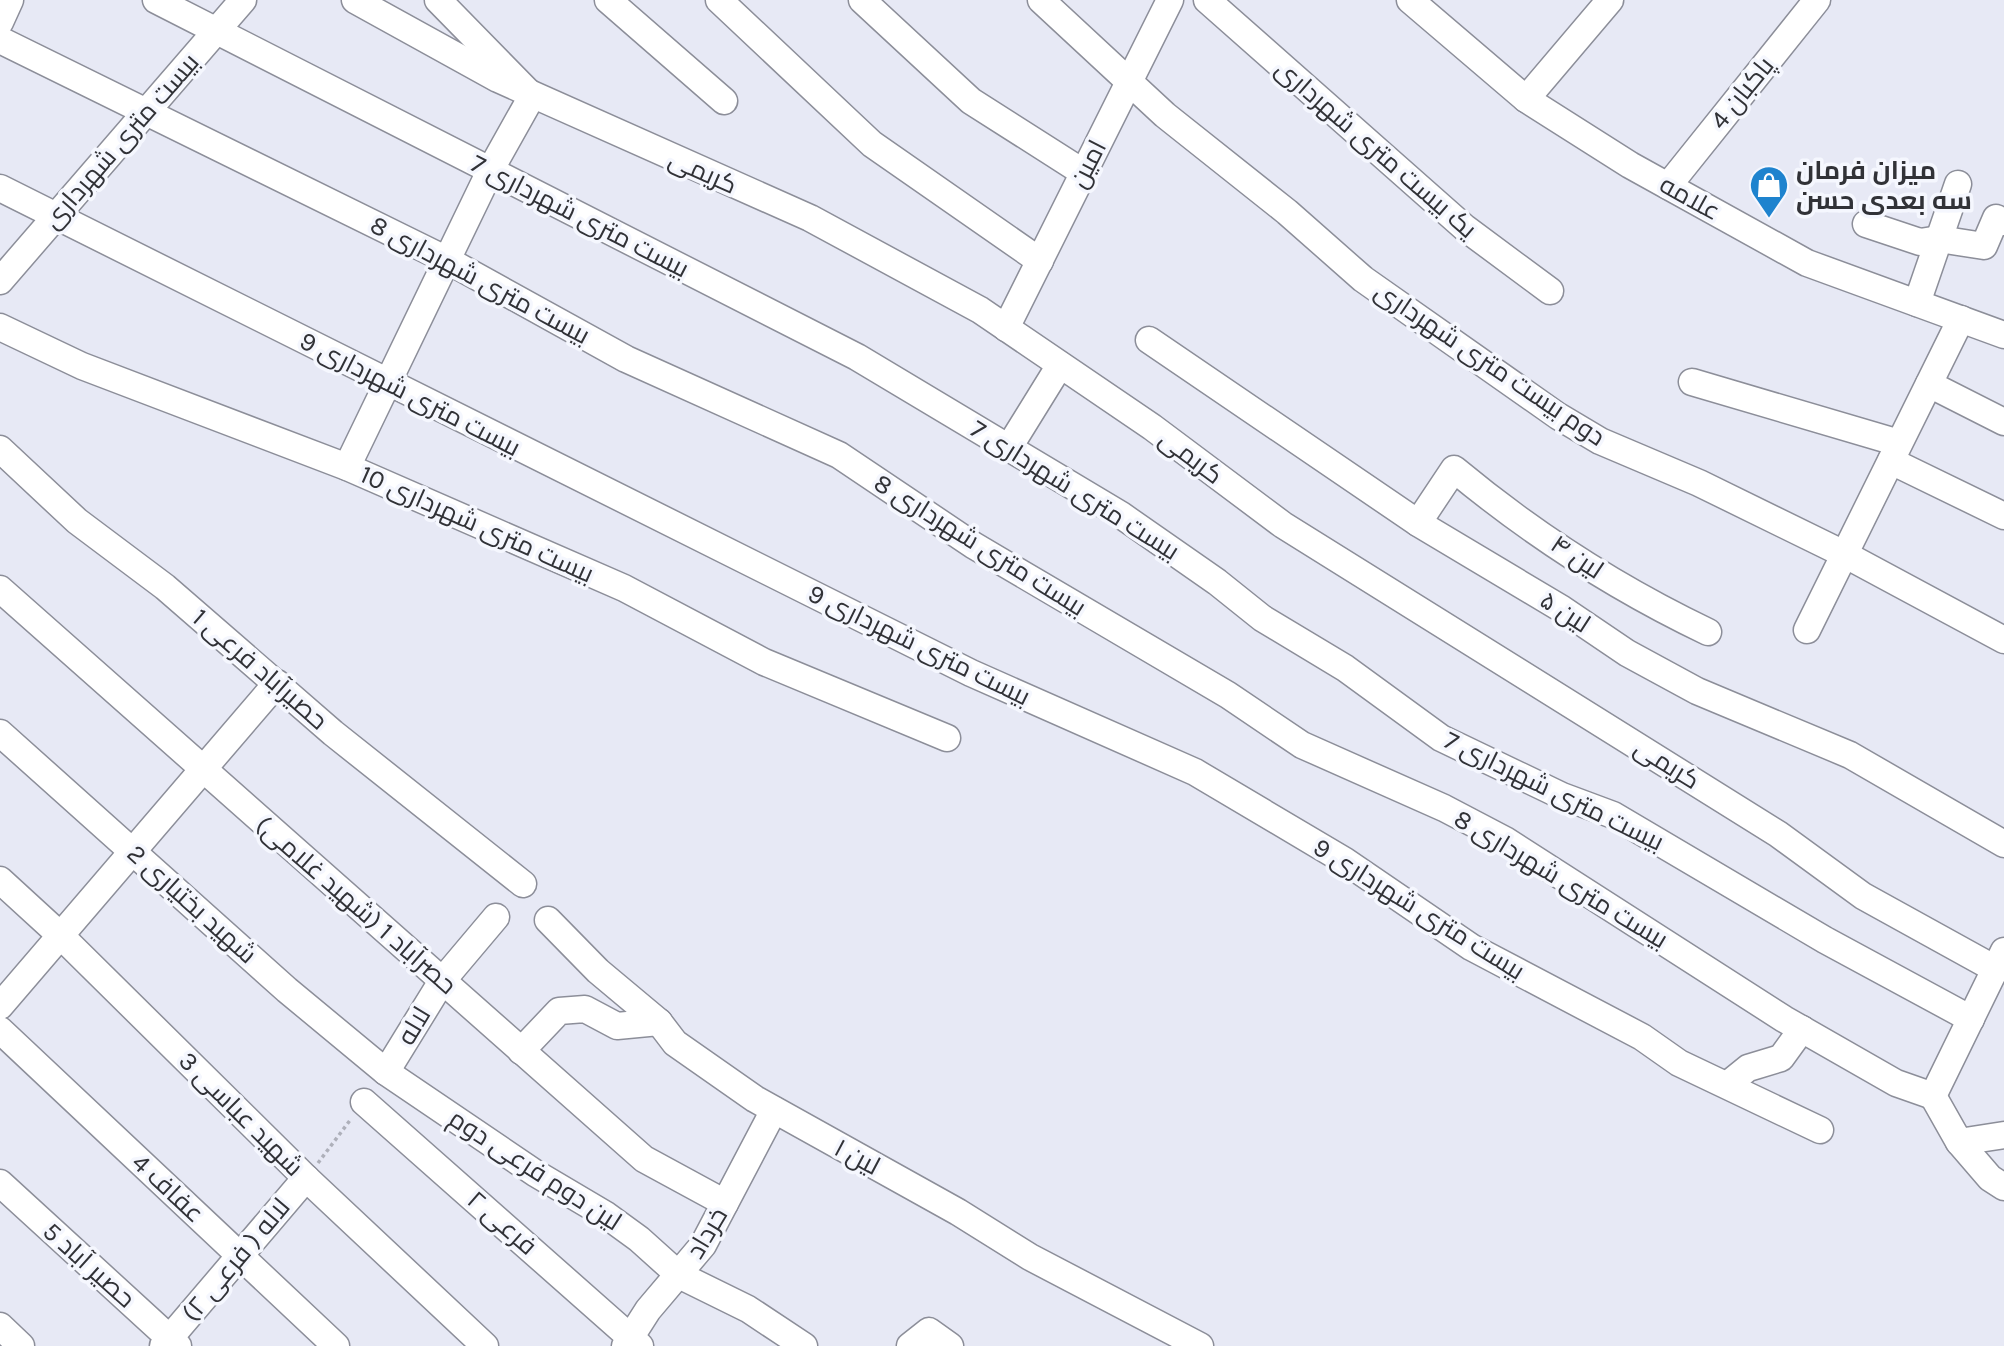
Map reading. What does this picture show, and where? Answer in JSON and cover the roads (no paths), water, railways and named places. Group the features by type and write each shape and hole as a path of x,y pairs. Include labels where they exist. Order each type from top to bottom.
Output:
{"street":[{"path":"0,22 10,0"},
{"name":"بیست متری شهرداری 7","path":"156,0 857,357 1121,514 1217,582 1262,618 1345,668 1441,738 1562,796 1614,815 1836,946 1971,1019"},
{"name":"بیست متری شهرداری","path":"0,281 243,0"},
{"name":"کریمی","path":"355,0 532,96 810,218 980,310 1331,556 1778,834 1863,896 1998,977"},
{"path":"347,467 491,169 532,96 439,0"},
{"path":"608,0 724,101"},
{"path":"719,0 872,144 1040,261"},
{"path":"862,0 971,101 1084,173"},
{"name":"دوم بیست متری شهرداری","path":"1041,0 1165,115 1287,212 1363,279 1558,416 1600,441 1699,483 1844,554 2004,640"},
{"name":"امین","path":"1006,328 1170,0"},
{"name":"یک بیست متری شهرداری","path":"1207,0 1465,228 1550,291"},
{"name":"علامه","path":"1410,0 1526,99 1668,186 1807,262 2004,335"},
{"path":"1526,99 1610,0"},
{"name":"پاکبان 4","path":"1668,186 1817,0"},
{"name":"بیست متری شهرداری 8","path":"0,40 148,110 447,260 626,359 839,455 973,545 1228,695 1303,745 1444,808 1505,840 1802,1029 1896,1083 1933,1096"},
{"path":"1917,303 1958,184"},
{"name":"بیست متری شهرداری 9","path":"0,188 971,673 1195,772 1345,861 1471,947 1642,1037 1679,1063 1727,1085 1747,1098 1820,1130"},
{"path":"1866,224 1920,242 1939,239 1984,246 1996,218 2004,222"},
{"path":"1807,630 1961,319"},
{"name":"بیست متری شهرداری 10","path":"0,327 82,366 347,467 624,588 764,662 947,738"},
{"name":"لین ۵","path":"1149,340 1418,523 1661,673 1850,755 2004,844"},
{"path":"1008,449 1060,365"},
{"path":"1692,382 1895,452 2004,516"},
{"path":"1929,384 2004,422"},
{"name":"حصیرآباد فرعی 1","path":"0,449 77,521 165,587 333,733 523,884"},
{"name":"لین ۴","path":"1418,523 1454,469 1480,491 1598,572 1662,610 1708,632"},
{"name":"حصرآباد 1 (شهید غلامی)","path":"0,589 643,1159 725,1203"},
{"path":"0,1006 277,683"},
{"name":"شهید بختیاری 2","path":"0,733 288,990 386,1072"},
{"name":"شهید عباسی 3","path":"0,880 61,935 306,1178 485,1346"},
{"name":"لاله","path":"386,1072 442,981 496,917"},
{"name":"لین ۱","path":"548,920 598,971 659,1023 693,1058 774,1110 958,1212 1030,1257 1200,1346"},
{"path":"1998,977 1971,1019 1933,1096 1959,1142 1990,1178 2004,1187"},
{"path":"521,1051 559,1011 585,1009 617,1026 659,1023"},
{"path":"1727,1085 1748,1068 1781,1058 1802,1029"},
{"name":"عفاف 4","path":"0,1030 336,1346"},
{"name":"لین دوم فرعی دوم","path":"386,1072 535,1172 606,1215 639,1239 679,1275 748,1309 804,1346"},
{"name":"۲ فرعی","path":"364,1102 632,1343"},
{"name":"خرداد","path":"632,1343 648,1310 703,1245 774,1110"},
{"path":"1959,1142 2004,1135"},
{"name":"لاله ( فرعی ۲)","path":"170,1343 306,1178"},
{"name":"حصیر آباد 5","path":"0,1184 170,1343"},
{"path":"0,1326 21,1346"},
{"path":"910,1346 929,1331 950,1346"}],"place":[{"name":"میزان فرمان سه بعدی حسن","path":"1769,219"}]}
